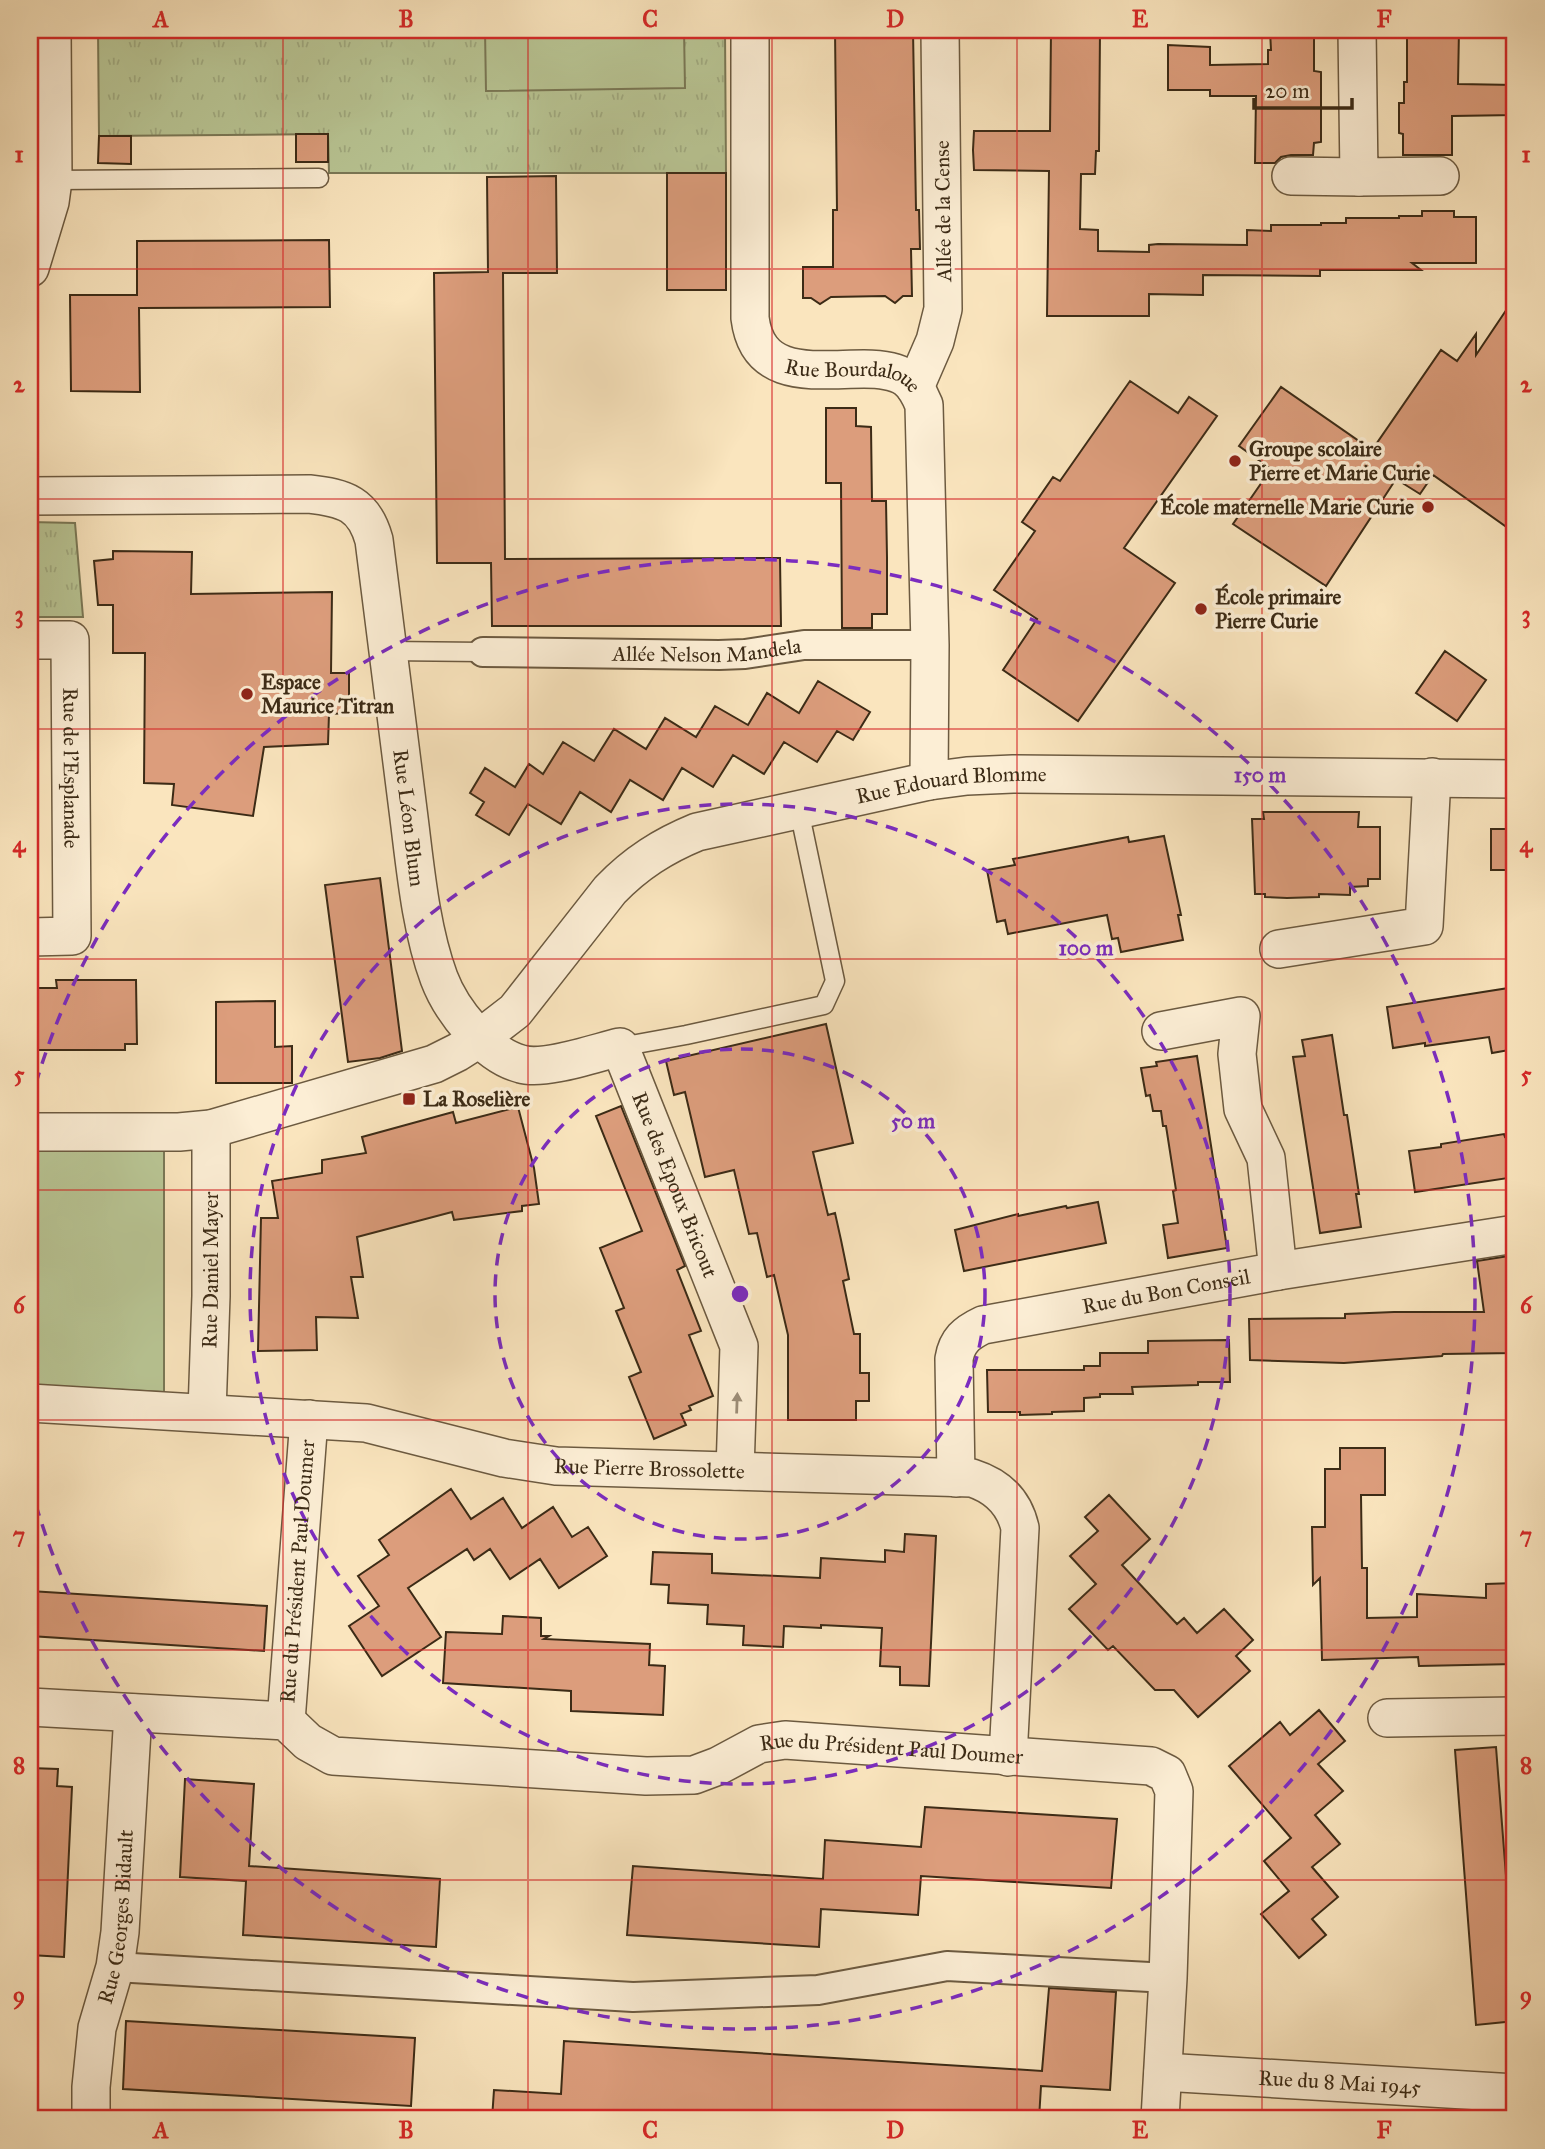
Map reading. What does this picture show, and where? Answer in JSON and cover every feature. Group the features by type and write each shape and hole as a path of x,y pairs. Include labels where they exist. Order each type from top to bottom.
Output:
{"street":[{"path":"30,268 50,202 53,180 52,30"},
{"name":"Rue Bourdaloue","path":"750,30 752,333 761,350 774,362 792,368 874,369 893,372 906,378 915,387 924,405 930,645 929,781"},
{"name":"Allée de la Cense","path":"915,387 935,341 943,309 940,30"},
{"path":"1357,30 1359,177"},
{"path":"1291,176 1440,176"},
{"name":"Rue Léon Blum","path":"30,496 309,494 341,500 363,514 370,525 374,540 417,878 434,961 439,979 450,1000 480,1038"},
{"name":"Rue de l'Esplanade","path":"30,640 70,640 72,936 30,937"},
{"name":"Allée Nelson Mandela","path":"483,652 719,655 804,645 930,645"},
{"name":"Rue Edouard Blomme","path":"480,1038 515,1011 628,871 667,844 697,832 929,781 967,776 1432,776 1515,779"},
{"path":"1279,948 1424,926 1432,776"},
{"path":"1161,1031 1241,1016 1237,1054 1243,1109 1266,1158 1278,1272"},
{"path":"30,1132 179,1132 211,1129 434,1063 480,1038 503,1056 521,1064 538,1066 620,1047"},
{"name":"Rue des Epoux Bricout","path":"620,1047 739,1346 735,1471"},
{"name":"Rue Daniel Mayer","path":"207,1412 211,1296 211,1129"},
{"name":"Rue du Bon Conseil","path":"956,1478 954,1359 961,1339 983,1325 1278,1272 1515,1234"},
{"name":"Rue Pierre Brossolette","path":"30,1403 366,1423 503,1458 556,1466 972,1478 987,1483 1011,1504 1020,1528 1008,1757"},
{"name":"Rue du Président Paul Doumer","path":"286,1721 309,1419"},
{"name":"Rue du Président Paul Doumer","path":"30,1706 286,1721 308,1742 333,1756 646,1776 694,1775 718,1766 759,1744 785,1740 1151,1766 1167,1774 1174,1791 1160,2119"},
{"name":"Rue Georges Bidault","path":"91,2119 91,2087 97,2028 115,1967 120,1932 133,1713"},
{"path":"1387,1718 1515,1716"},
{"path":"115,1967 633,1997 818,1990 947,1966 1168,1978"},
{"name":"Rue du 8 Mai 1945","path":"1163,2072 1471,2105 1515,2093"}],"lane":[{"path":"53,180 319,178"},
{"path":"387,652 483,652"},
{"path":"620,1047 824,1005 835,981 799,810"}],"green space":[{"path":"98,30 725,30 726,173 329,173 328,134 99,136"},
{"path":"485,30 684,30 685,88 486,91"},
{"path":"30,522 75,523 83,617 30,617"},
{"path":"30,1149 164,1149 164,1392 30,1385"}],"building":[{"path":"835,30 913,30 916,210 919,210 920,249 911,249 912,296 903,296 895,303 885,296 831,297 820,304 811,298 803,298 803,267 833,267 833,210 837,210"},
{"path":"1051,30 1100,30 1099,151 1096,151 1095,174 1081,174 1080,229 1098,230 1098,251 1149,252 1149,245 1158,244 1247,245 1247,230 1271,231 1271,225 1321,225 1346,223 1346,218 1399,218 1422,216 1422,211 1454,211 1454,217 1476,217 1476,263 1412,263 1421,270 1320,270 1320,276 1203,275 1203,295 1149,294 1149,316 1047,316 1049,171 974,170 973,150 974,131 1050,131"},
{"path":"1270,30 1314,30 1314,71 1321,72 1321,142 1314,143 1313,155 1291,155 1281,157 1275,163 1255,163 1256,96 1210,96 1210,90 1168,90 1168,45 1210,47 1210,65 1268,64 1268,50 1271,50"},
{"path":"1407,30 1459,30 1458,84 1515,85 1515,115 1452,116 1452,155 1403,155 1403,134 1399,133 1399,103 1404,103 1404,82 1407,82"},
{"path":"296,134 328,134 328,162 296,162"},
{"path":"99,136 131,136 131,164 98,163"},
{"path":"667,173 726,173 726,290 667,290"},
{"path":"556,176 557,273 503,273 505,559 780,558 781,626 492,626 491,563 437,563 434,273 488,272 487,177"},
{"path":"329,240 330,307 139,308 140,392 71,391 70,295 137,295 137,241"},
{"path":"1515,297 1515,533 1433,475 1420,494 1396,479 1326,586 1233,524 1271,469 1239,446 1281,387 1372,450 1441,350 1457,361 1476,334 1476,355"},
{"path":"1130,381 1178,413 1189,397 1217,416 1124,548 1175,583 1078,721 1003,670 1037,619 994,590 1035,531 1022,522 1053,477 1060,481"},
{"path":"826,408 856,408 856,426 871,427 872,501 886,501 887,557 887,614 872,614 872,628 842,628 841,483 826,483"},
{"name":"Espace Maurice Titran","path":"113,551 192,552 191,594 332,592 331,673 349,673 349,713 329,714 328,744 264,747 253,816 172,805 174,784 144,783 145,653 113,653 113,605 98,605 94,561 113,559"},
{"path":"1445,651 1486,680 1457,721 1416,693"},
{"path":"818,681 870,712 853,740 837,731 817,762 784,742 764,774 733,755 713,787 682,768 663,800 630,780 611,812 580,792 561,824 528,804 509,835 476,815 484,802 470,793 485,768 515,787 529,764 543,774 563,742 594,761 614,729 646,749 665,718 696,737 715,706 748,725 767,693 799,713"},
{"path":"1263,812 1359,812 1358,827 1380,827 1380,879 1368,879 1368,886 1350,887 1350,895 1319,894 1319,897 1287,898 1255,894 1252,819 1264,819"},
{"path":"1491,829 1515,829 1515,870 1491,870"},
{"path":"1164,836 1181,915 1178,915 1183,940 1121,952 1118,938 1112,939 1107,915 1008,934 1005,920 997,922 987,870 1015,865 1013,859 1128,837 1129,842"},
{"path":"380,878 402,1051 380,1058 348,1062 325,885"},
{"path":"56,980 136,980 137,1044 125,1044 125,1050 30,1050 30,988 57,988"},
{"path":"1515,987 1515,1049 1492,1053 1489,1037 1393,1048 1387,1007"},
{"path":"275,1001 275,1047 292,1046 292,1083 216,1083 216,1002"},
{"path":"826,1024 853,1143 813,1152 828,1215 835,1213 849,1279 843,1281 854,1334 860,1334 860,1373 869,1373 869,1401 856,1401 856,1420 788,1420 788,1335 774,1275 767,1277 757,1233 749,1234 734,1170 705,1177 685,1092 674,1095 666,1061"},
{"path":"1332,1035 1359,1194 1356,1194 1361,1227 1320,1233 1293,1057 1305,1056 1302,1040"},
{"path":"1197,1056 1227,1248 1168,1258 1163,1225 1178,1223 1173,1191 1176,1190 1166,1126 1163,1126 1161,1111 1153,1111 1150,1095 1146,1096 1141,1068 1157,1066 1156,1062"},
{"path":"621,1106 685,1266 677,1270 701,1331 689,1335 713,1396 689,1406 691,1410 681,1414 686,1425 654,1439 629,1377 641,1372 616,1311 624,1308 600,1248 642,1231 596,1116"},
{"path":"518,1107 534,1168 539,1204 522,1206 522,1211 454,1220 452,1212 357,1237 363,1277 351,1277 358,1318 316,1317 317,1350 258,1351 261,1218 278,1218 272,1181 322,1173 322,1160 366,1153 362,1137 453,1112 456,1123"},
{"path":"1504,1134 1505,1137 1515,1135 1515,1177 1415,1192 1409,1151"},
{"path":"1098,1202 1106,1243 964,1271 955,1230 1018,1214"},
{"path":"1515,1255 1515,1353 1443,1354 1344,1363 1250,1360 1249,1319 1345,1318 1345,1314 1394,1312 1484,1312 1477,1261"},
{"path":"1229,1340 1230,1382 1132,1387 1133,1394 1100,1394 1100,1397 1084,1398 1084,1411 1020,1415 1020,1412 988,1412 987,1370 1084,1370 1084,1366 1100,1366 1100,1353 1148,1353 1148,1341"},
{"path":"1340,1448 1385,1448 1385,1495 1361,1495 1362,1568 1367,1568 1367,1618 1417,1617 1417,1594 1486,1598 1486,1584 1515,1583 1515,1664 1419,1666 1418,1657 1322,1660 1320,1578 1313,1585 1312,1527 1325,1527 1325,1469 1340,1469"},
{"path":"451,1489 471,1519 503,1498 522,1528 553,1507 572,1537 588,1527 607,1556 559,1588 540,1559 510,1579 490,1549 474,1560 467,1549 408,1588 441,1637 382,1676 349,1626 379,1606 358,1576 389,1555 379,1540"},
{"path":"1109,1495 1150,1539 1122,1565 1177,1624 1184,1618 1197,1633 1224,1609 1253,1640 1236,1656 1250,1671 1198,1717 1174,1690 1155,1690 1113,1646 1108,1650 1069,1609 1096,1584 1070,1556 1098,1531 1085,1517"},
{"path":"905,1534 936,1536 929,1686 900,1685 900,1667 880,1666 882,1628 784,1626 783,1647 743,1645 744,1626 707,1624 708,1605 668,1603 669,1585 651,1584 653,1552 712,1554 712,1573 820,1578 821,1558 885,1562 885,1550 904,1552"},
{"path":"30,1591 267,1606 264,1651 30,1636"},
{"path":"503,1616 541,1618 541,1636 549,1636 544,1639 650,1644 649,1665 665,1666 663,1715 571,1711 571,1691 443,1683 446,1632 502,1634"},
{"path":"1319,1710 1345,1741 1318,1764 1343,1791 1315,1815 1340,1844 1312,1867 1338,1897 1312,1919 1326,1935 1299,1958 1261,1914 1289,1891 1264,1861 1291,1838 1229,1766 1280,1722 1290,1735"},
{"path":"1496,1747 1515,2021 1476,2025 1455,1750"},
{"path":"30,1768 58,1769 57,1786 72,1787 64,1957 30,1955"},
{"path":"185,1779 254,1784 249,1866 440,1879 436,1947 243,1935 246,1881 180,1877"},
{"path":"925,1807 1117,1819 1111,1888 921,1876 918,1915 821,1909 819,1947 627,1935 633,1866 823,1879 825,1840 921,1847"},
{"path":"1049,1988 1116,1992 1110,2090 1041,2086 1039,2119 703,2119 560,2111 560,2119 492,2119 494,2090 561,2094 564,2041 1042,2071"},
{"path":"126,2021 415,2038 411,2106 123,2089"}],"place":[{"name":"Groupe scolaire Pierre et Marie Curie","path":"1235,461"},
{"name":"École maternelle Marie Curie","path":"1428,507"},
{"name":"École primaire Pierre Curie","path":"1201,609"},
{"name":"Espace Maurice Titran","path":"247,694"},
{"name":"La Roselière","path":"409,1099"}]}
